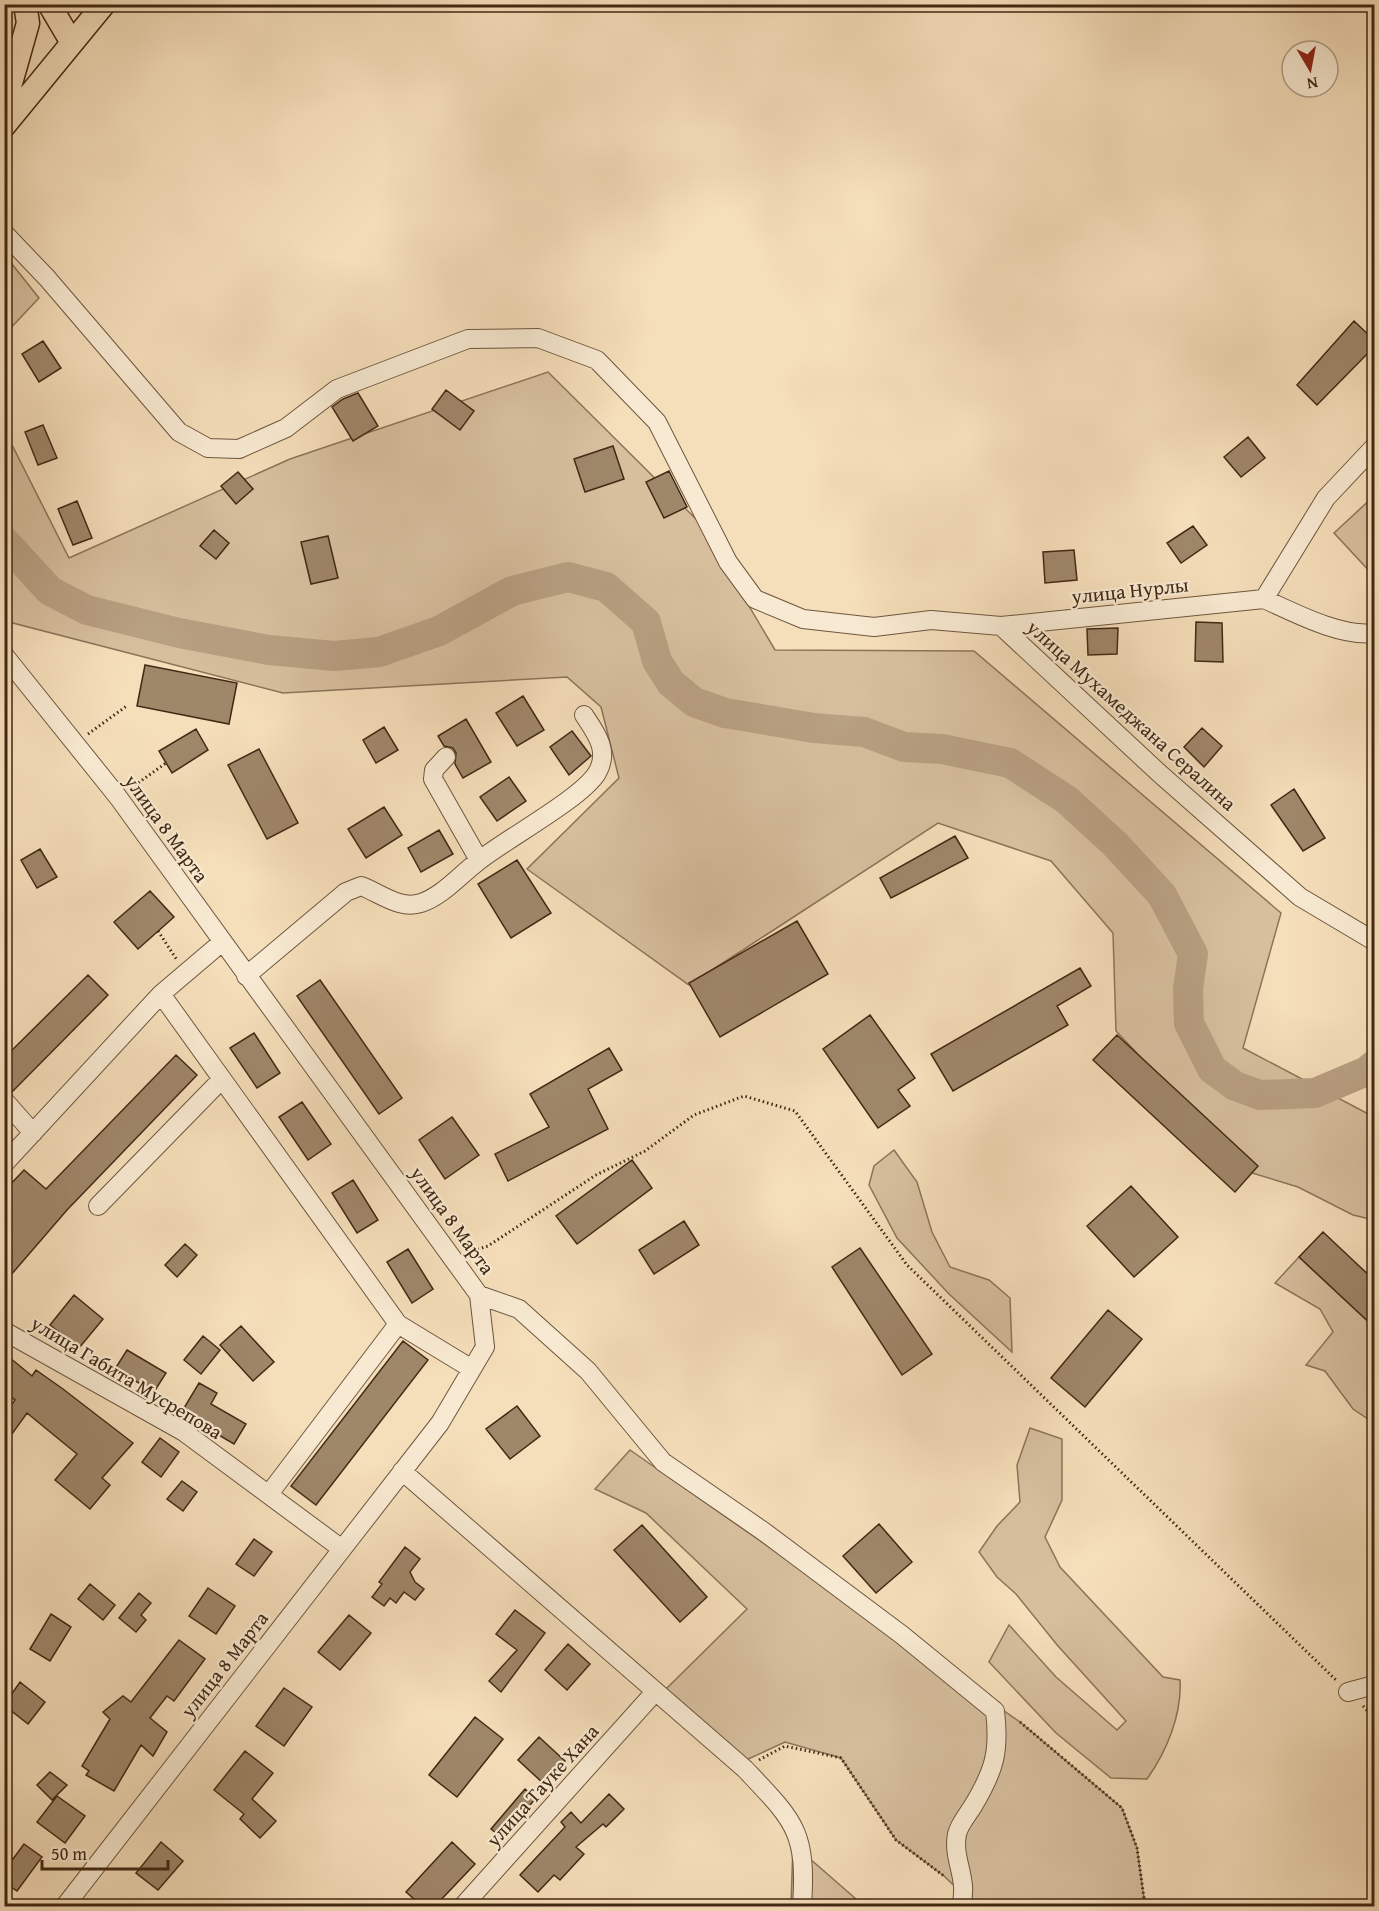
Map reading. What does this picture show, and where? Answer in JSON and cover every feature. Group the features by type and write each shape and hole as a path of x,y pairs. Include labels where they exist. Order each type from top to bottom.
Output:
{"main road":[{"path":"4,108 28,23 25,4"},
{"path":"49,4 72,43"},
{"path":"4,126 104,4"}],"street":[{"name":"улица Мухамеджана Сералина","path":"4,233 47,278 179,432 208,448 239,449 286,428 337,389 468,339 537,338 597,360 657,422 728,562 755,599 803,620 874,627 931,620 1001,626 1159,773 1300,897 1374,941"},
{"path":"1264,599 1326,498 1374,447"},
{"name":"улица Нурлы","path":"1001,626 1264,599 1318,623 1365,634 1374,633"},
{"name":"улица 8 Марта","path":"4,655 118,797 221,943 479,1295 485,1347 440,1423 65,1906"},
{"path":"246,976 346,892 361,886 403,904 419,904 436,896 479,860 578,792 597,773 603,756 602,742 584,715"},
{"path":"446,757 434,770 433,779 479,860"},
{"path":"4,1164 161,994 221,943"},
{"path":"161,994 398,1324 472,1368"},
{"path":"98,1206 222,1079"},
{"path":"4,1100 33,1133"},
{"path":"479,1295 519,1309 579,1363 663,1462 773,1538 902,1635 995,1711 998,1736 991,1776 957,1833 958,1857 965,1883 962,1901"},
{"path":"269,1494 398,1324"},
{"name":"улица Габита Мусрепова","path":"4,1331 184,1432 342,1549"},
{"path":"402,1472 548,1596 654,1693 745,1769 783,1810 799,1837 804,1874 802,1906"},
{"path":"1348,1692 1374,1685"},
{"name":"улица Тауке Хана","path":"463,1906 654,1693"}],"path":[{"path":"76,744 128,705"},
{"path":"118,797 166,763"},
{"path":"158,932 186,973"},
{"path":"452,1257 488,1246 596,1175 645,1151 694,1115 744,1096 795,1111 907,1265 1374,1718"},
{"path":"1020,1722 1122,1808 1137,1848 1144,1898 1149,1906"},
{"path":"745,1769 785,1746 841,1758 896,1840 925,1860 962,1901"}],"shaded area":[{"path":"4,254 39,298 5,334 4,334"},
{"path":"548,372 700,523 775,650 974,651 1281,913 1243,1048 1374,1117 1374,1220 1353,1215 1298,1187 1249,1172 1116,1031 1113,933 1051,861 938,823 689,985 527,869 619,778 601,707 567,677 283,693 9,622 5,611 5,431 69,558 290,459"},
{"path":"1374,496 1374,576 1334,533"},
{"path":"894,1150 917,1182 932,1232 950,1267 989,1280 1010,1298 1012,1352 949,1294 897,1238 869,1185 874,1166"},
{"path":"1299,1257 1374,1327 1374,1423 1353,1409 1325,1371 1306,1365 1333,1332 1320,1309 1275,1283"},
{"path":"1030,1428 1062,1439 1062,1500 1045,1537 1060,1567 1163,1677 1180,1680 1176,1719 1172,1732 1147,1779 1111,1778 1056,1733 989,1662 1009,1625 1056,1677 1117,1730 1126,1721 1058,1646 1016,1594 997,1577 979,1552 997,1526 1020,1502 1017,1465"},
{"path":"630,1450 1020,1722 1122,1808 1137,1848 1144,1898 1149,1906 975,1906 944,1876 896,1840 841,1758 785,1742 744,1761 665,1690 747,1609 646,1513 595,1489"},
{"path":"793,1844 864,1906 791,1906"}],"building":[{"path":"1354,321 1374,340 1374,347 1317,405 1297,385"},
{"path":"43,341 61,368 39,382 22,354"},
{"path":"446,390 474,411 460,430 432,409"},
{"path":"358,393 378,426 353,441 332,407 343,399"},
{"path":"43,425 57,458 38,465 25,432"},
{"path":"1248,437 1265,458 1241,477 1224,457"},
{"path":"613,446 624,479 585,492 574,459"},
{"path":"669,471 687,507 664,518 646,482"},
{"path":"238,472 253,489 236,504 221,486"},
{"path":"77,501 92,538 73,545 58,509"},
{"path":"1193,526 1207,545 1181,563 1167,543"},
{"path":"214,530 229,543 216,559 200,546"},
{"path":"328,536 338,578 311,584 301,542"},
{"path":"1074,550 1077,580 1045,583 1043,552"},
{"path":"1196,622 1222,623 1223,662 1195,661"},
{"path":"1118,628 1117,654 1088,655 1087,629"},
{"path":"145,665 237,683 229,724 137,706"},
{"path":"523,696 544,730 517,746 496,713"},
{"path":"466,719 491,762 463,778 455,764 456,753 453,748 444,746 438,736"},
{"path":"384,727 398,750 376,763 363,740"},
{"path":"1202,728 1222,746 1204,767 1184,747"},
{"path":"196,729 208,750 172,773 159,751"},
{"path":"572,731 591,756 569,775 550,747"},
{"path":"259,749 298,823 267,839 228,765"},
{"path":"509,777 526,801 497,821 480,797"},
{"path":"1294,789 1325,838 1303,851 1271,805"},
{"path":"384,807 402,835 366,858 348,829"},
{"path":"439,830 453,854 421,872 408,848"},
{"path":"955,836 968,858 891,898 880,878"},
{"path":"40,849 57,877 37,888 21,860"},
{"path":"517,860 551,913 511,938 478,884"},
{"path":"150,891 174,917 138,949 114,922"},
{"path":"797,921 828,974 720,1037 689,983"},
{"path":"1080,968 1091,986 1057,1006 1068,1025 953,1091 931,1054"},
{"path":"88,975 108,995 12,1092 4,1084 4,1058"},
{"path":"320,980 402,1098 379,1114 297,996"},
{"path":"870,1015 915,1078 898,1090 910,1106 878,1128 823,1049"},
{"path":"254,1033 280,1073 257,1088 230,1048"},
{"path":"1117,1035 1258,1166 1235,1192 1093,1060"},
{"path":"609,1048 622,1070 588,1089 608,1129 508,1181 495,1154 549,1127 530,1094"},
{"path":"176,1055 197,1075 67,1210 4,1283 4,1191 24,1170 46,1189"},
{"path":"302,1102 331,1144 308,1160 279,1117"},
{"path":"452,1117 479,1155 445,1179 419,1140"},
{"path":"632,1160 652,1188 577,1244 556,1216"},
{"path":"353,1180 378,1220 357,1233 332,1193"},
{"path":"1131,1186 1178,1237 1134,1277 1087,1226"},
{"path":"684,1221 699,1245 654,1274 639,1250"},
{"path":"1323,1232 1374,1280 1374,1327 1299,1257"},
{"path":"185,1244 197,1255 177,1277 165,1265"},
{"path":"860,1248 932,1354 902,1375 832,1267"},
{"path":"408,1249 433,1289 412,1303 387,1262"},
{"path":"74,1295 103,1319 79,1348 50,1325"},
{"path":"1108,1310 1142,1339 1085,1407 1051,1378"},
{"path":"241,1326 274,1362 253,1381 220,1345"},
{"path":"203,1336 220,1350 201,1374 184,1360"},
{"path":"403,1341 428,1360 316,1505 291,1486"},
{"path":"127,1350 166,1373 154,1392 115,1369"},
{"path":"4,1353 32,1376 36,1370 133,1443 102,1478 110,1485 90,1509 55,1480 77,1454 27,1413 4,1445 4,1416 15,1400 4,1391"},
{"path":"199,1383 217,1393 211,1404 246,1424 234,1444 181,1413"},
{"path":"517,1406 540,1436 510,1459 486,1429"},
{"path":"160,1438 179,1452 161,1477 142,1462"},
{"path":"182,1481 197,1492 183,1511 167,1499"},
{"path":"879,1524 912,1562 876,1593 843,1556"},
{"path":"642,1525 707,1597 680,1622 614,1550"},
{"path":"254,1539 272,1552 254,1576 236,1564"},
{"path":"405,1547 420,1559 410,1572 415,1582 424,1589 415,1600 404,1592 396,1603 390,1598 384,1606 372,1597 382,1584 379,1582"},
{"path":"90,1584 115,1605 103,1620 78,1599"},
{"path":"208,1588 235,1606 216,1634 189,1616"},
{"path":"139,1593 151,1603 141,1615 146,1620 136,1632 119,1618"},
{"path":"515,1610 545,1633 501,1692 489,1681 517,1650 496,1634"},
{"path":"51,1614 71,1627 50,1661 30,1649"},
{"path":"349,1615 371,1633 340,1670 318,1652"},
{"path":"179,1640 205,1659 174,1701 167,1696 150,1718 167,1732 153,1756 141,1745 114,1791 86,1775 89,1771 82,1766 110,1719 103,1712 123,1696 131,1702"},
{"path":"568,1644 590,1664 567,1690 545,1670"},
{"path":"20,1682 45,1702 28,1724 4,1705"},
{"path":"284,1688 312,1707 284,1746 256,1726"},
{"path":"475,1717 503,1739 457,1797 429,1775"},
{"path":"539,1737 565,1761 544,1784 518,1760"},
{"path":"245,1751 273,1773 252,1799 276,1821 260,1838 240,1819 244,1814 214,1790"},
{"path":"50,1772 67,1785 52,1800 37,1785"},
{"path":"525,1789 536,1798 502,1838 491,1829"},
{"path":"609,1794 624,1809 606,1827 603,1824 576,1847 584,1854 560,1880 554,1875 538,1892 520,1875 565,1827 561,1822 571,1812 581,1823"},
{"path":"57,1796 85,1816 65,1843 37,1822"},
{"path":"161,1842 183,1861 158,1890 136,1873"},
{"path":"452,1842 475,1864 435,1906 422,1906 406,1892"},
{"path":"24,1844 42,1857 17,1891 4,1882 4,1853 13,1859"}],"waterway":[{"path":"4,541 50,591 87,610 179,633 269,650 334,656 379,652 439,631 512,591 568,577 606,587 646,622 657,661 671,683 694,702 725,713 814,728 864,732 904,747 942,749 1010,763 1067,800 1115,844 1162,895 1193,954 1188,989 1189,1023 1212,1069 1235,1086 1260,1095 1315,1093 1367,1071 1374,1065"}]}
